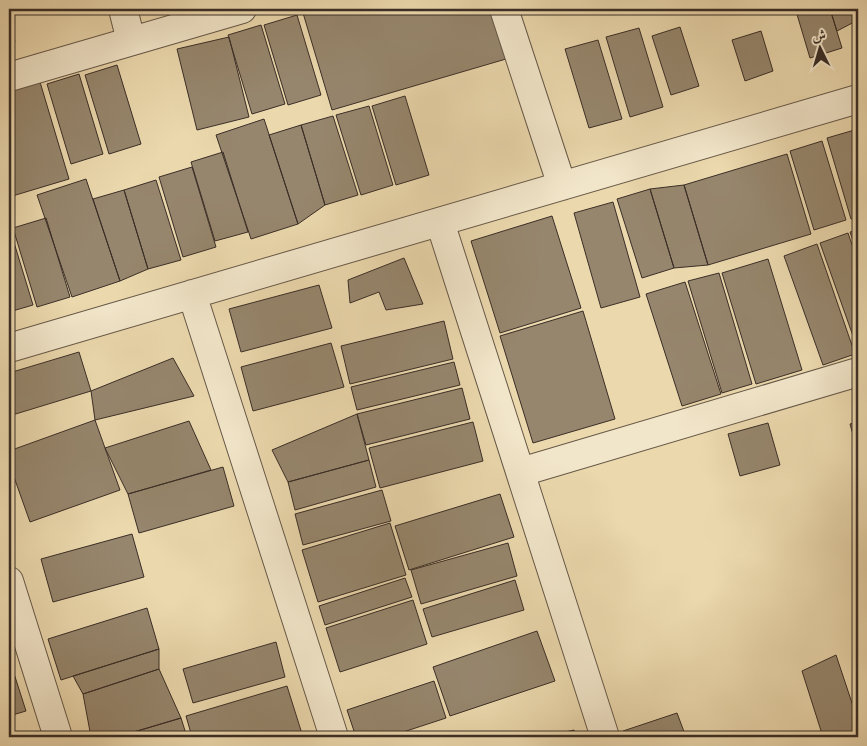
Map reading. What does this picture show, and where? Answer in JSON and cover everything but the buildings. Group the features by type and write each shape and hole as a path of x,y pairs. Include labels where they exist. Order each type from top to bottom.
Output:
{"street":[{"path":"123,9 132,41"},
{"path":"9,77 242,9"},
{"path":"504,9 562,186"},
{"path":"9,348 858,99"},
{"path":"440,222 605,737"},
{"path":"192,294 334,737"},
{"path":"521,472 858,372"},
{"path":"9,581 58,737"}]}
